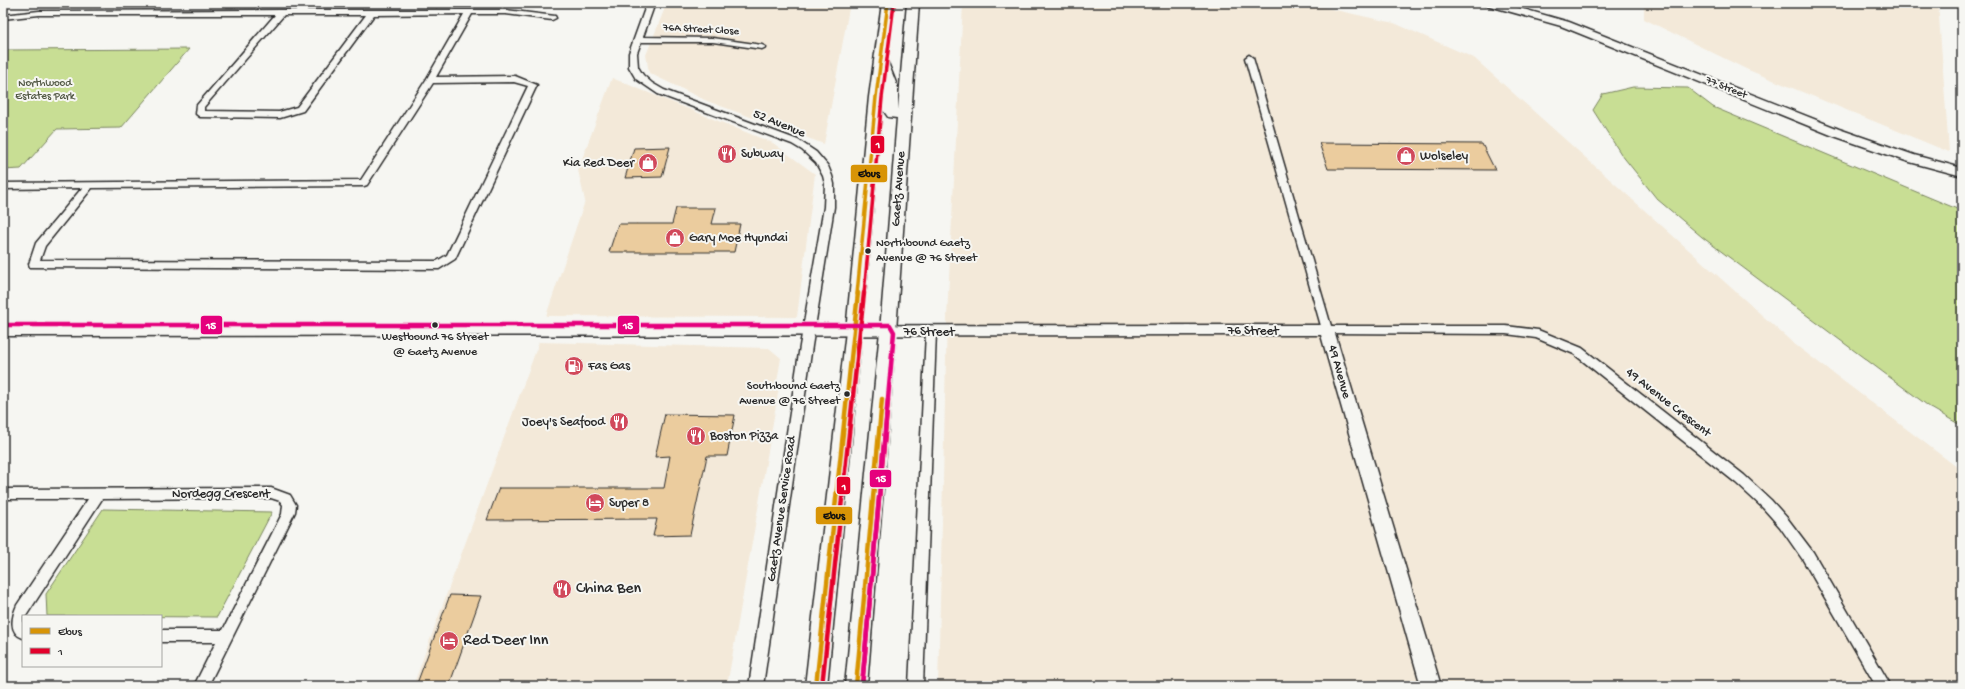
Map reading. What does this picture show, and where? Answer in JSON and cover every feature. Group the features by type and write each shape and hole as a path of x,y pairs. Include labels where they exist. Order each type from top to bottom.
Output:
{"main road":[{"path":"882,3 886,21"},
{"path":"816,686 888,3"},
{"name":"Gaetz Avenue","path":"856,686 888,331 913,3"},
{"path":"911,25 924,3"},
{"path":"881,60 891,88 890,110 893,114 904,115"}],"street":[{"name":"52 Avenue","path":"651,3 633,53 633,68 636,74 650,86 661,92 795,142 822,161 827,173 830,194 808,331"},
{"name":"77 Street","path":"1490,3 1565,24 1835,132 1910,158 1962,172"},
{"path":"282,12 200,107 200,114 280,115 300,109 372,12"},
{"path":"3,186 364,183 430,80 469,12"},
{"path":"3,17 39,13 506,12 552,18"},
{"name":"76A Street Close","path":"638,39 713,40 762,46"},
{"name":"49 Avenue","path":"1249,58 1431,686"},
{"path":"90,185 40,245 34,264 440,265 451,257 533,85 515,79 430,80"},
{"name":"76 Street","path":"5,333 1327,330"},
{"name":"49 Avenue Crescent","path":"1327,330 1512,330 1538,334 1578,351 1740,479 1767,504 1784,523 1808,556 1884,686"},
{"name":"Gaetz Avenue Service Road","path":"756,686 808,331"},
{"path":"916,686 931,332"},
{"name":"Nordegg Crescent","path":"3,494 271,494 284,497 288,500 290,509 288,515 201,686"},
{"path":"22,630 19,626 18,620 22,609 98,494"},
{"path":"162,636 226,636"}],"shaded area":[{"path":"667,3 850,3 824,144 707,101 649,73 646,55"},
{"path":"963,3 1304,3 1394,23 1474,58 1793,343 1962,471 1962,686 938,686 947,317"},
{"path":"1644,3 1938,3 1949,152 1746,69 1644,19"},
{"path":"612,78 773,143 815,174 797,317 546,316 585,201 578,170"},
{"path":"539,342 769,348 781,358 776,388 779,388 727,686 413,686"}],"green space":[{"name":"Northwood Estates Park","path":"189,49 121,128 57,129 21,169 3,170 3,50"},
{"path":"1633,87 1688,88 1713,107 1962,211 1962,426 1931,408 1702,237 1657,199 1621,154 1593,110 1603,94"},
{"path":"103,509 272,512 217,617 162,617 162,615 47,615 46,594"}],"building":[{"name":"Wolseley","path":"1319,143 1482,144 1495,170 1328,169"},
{"name":"Kia Red Deer","path":"670,147 662,177 625,178 634,148"},
{"name":"Gary Moe Hyundai","path":"676,208 716,208 712,224 740,224 734,252 609,252 618,224 672,224"},
{"name":"Super 8","path":"665,414 735,415 727,456 707,456 690,535 653,536 657,519 487,520 499,488 664,488 670,456 655,457"},
{"name":"Red Deer Inn","path":"450,595 481,596 449,686 416,686"}],"transit line":[{"name":"Ebus","path":"816,686 854,331 876,97 888,3"},
{"name":"1","path":"822,686 860,332 882,98 894,4"},
{"name":"15","path":"3,325 890,325 894,332 862,686"},
{"name":"Ebus","path":"856,686 882,399"},
{"name":"1","path":"862,686 888,400"}],"place":[{"name":"Subway","path":"727,154"},
{"name":"Wolseley","path":"1406,156"},
{"name":"Kia Red Deer","path":"648,163"},
{"name":"Gary Moe Hyundai","path":"675,238"},
{"name":"Northbound Gaetz Avenue @ 76 Street","path":"868,251"},
{"name":"Westbound 76 Street @ Gaetz Avenue","path":"435,325"},
{"name":"Fas Gas","path":"574,366"},
{"name":"Southbound Gaetz Avenue @ 76 Street","path":"847,394"},
{"name":"Joey's Seafood","path":"619,422"},
{"name":"Boston Pizza","path":"696,436"},
{"name":"Super 8","path":"595,503"},
{"name":"China Ben","path":"562,589"},
{"name":"Red Deer Inn","path":"449,641"}]}
